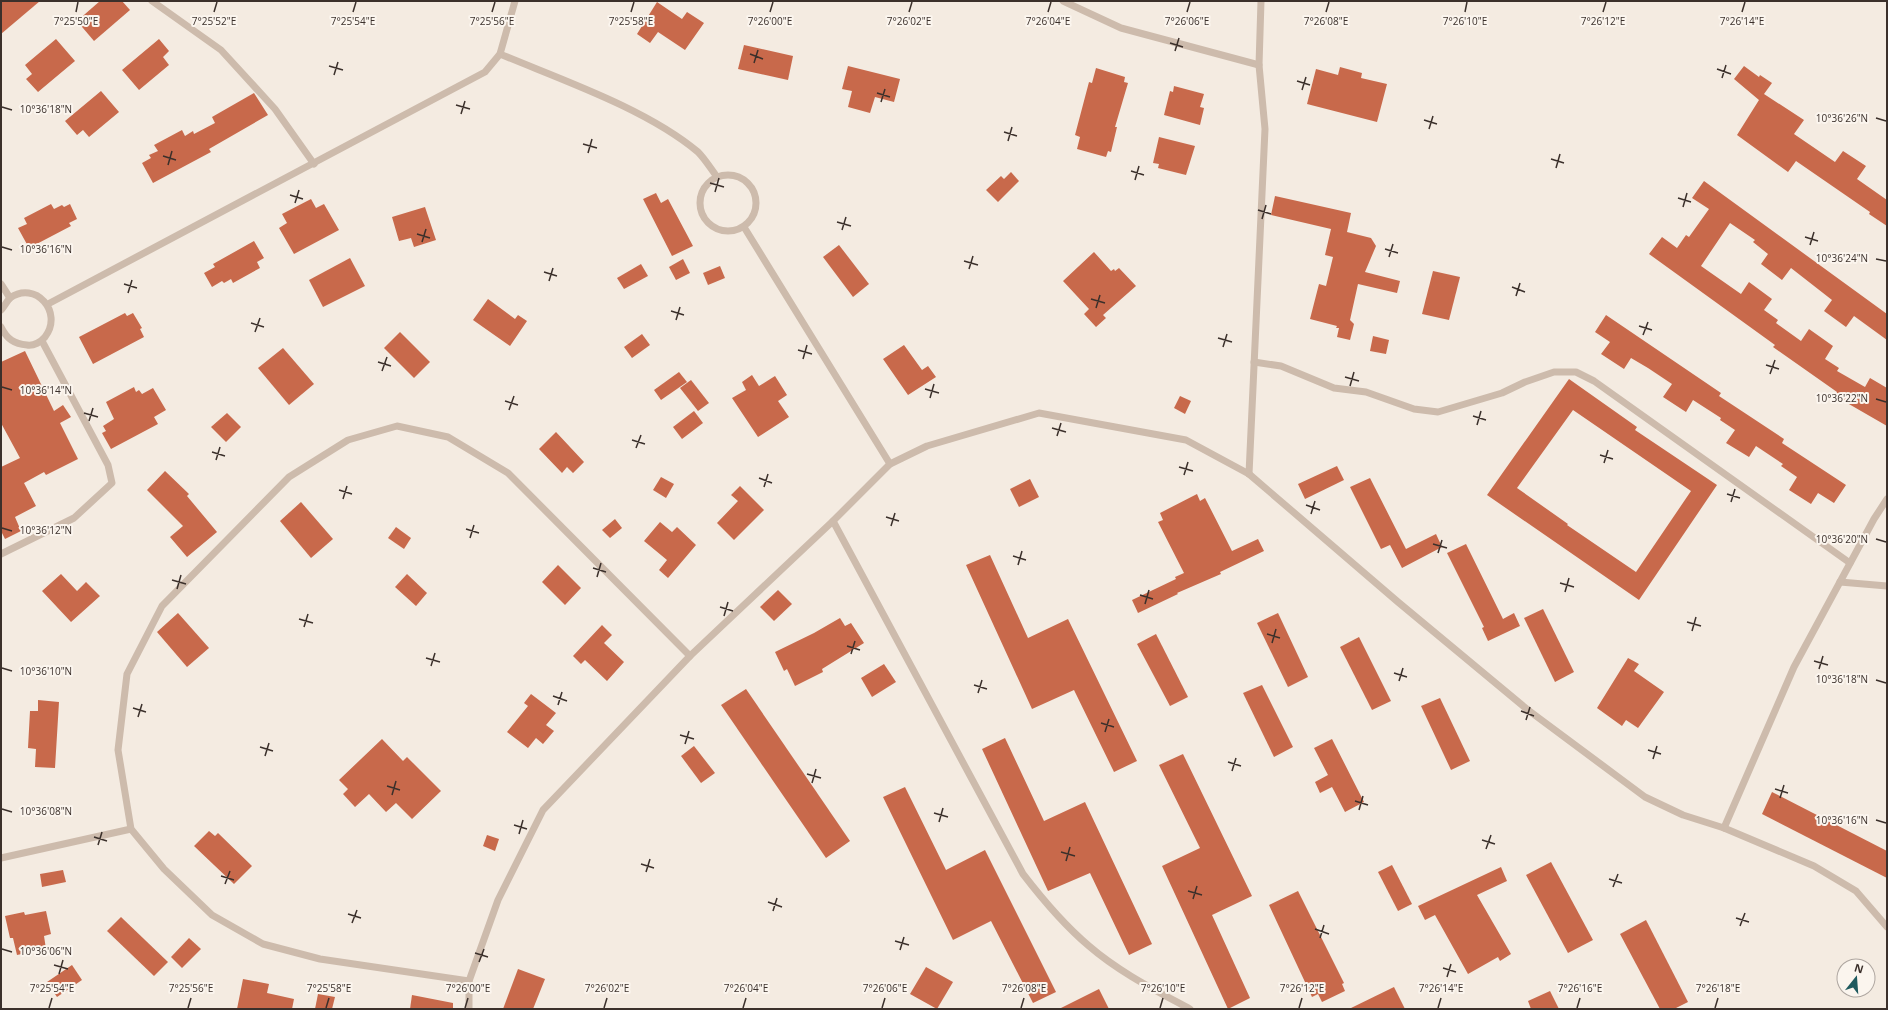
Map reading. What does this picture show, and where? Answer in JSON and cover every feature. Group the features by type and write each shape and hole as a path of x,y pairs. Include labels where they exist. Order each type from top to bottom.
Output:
{"lane":[{"path":"152,1 221,50 275,109 314,164"},
{"path":"48,304 485,72 500,54 515,1"},
{"path":"1063,1 1121,28 1259,65"},
{"path":"1249,474 1265,129 1259,65 1261,1"},
{"path":"500,54 627,108 668,130 699,153 716,176"},
{"path":"733,175 748,183 756,198 755,209 754,214 744,227 728,232 713,228 702,216 699,201 704,186 716,176 733,175"},
{"path":"744,227 890,464"},
{"path":"1,284 10,298"},
{"path":"1,310 10,298 23,293 37,295 48,304 52,316 51,330 42,341 30,346 18,344 6,338 1,327"},
{"path":"1,554 74,518 112,483 108,465 42,341"},
{"path":"1254,362 1281,366 1334,388 1366,392 1414,409 1438,412 1502,393 1525,382 1554,372 1576,372 1594,381 1850,563"},
{"path":"469,1009 469,981 498,900 543,810 690,656 890,464 927,446 1039,413 1186,440 1249,474 1398,602 1528,710 1645,797 1683,815 1724,828 1814,866 1856,891 1887,927"},
{"path":"469,981 320,959 263,944 212,915 164,869 131,829 118,750 127,674 162,606 289,477 348,440 397,426 448,437 508,473 690,656"},
{"path":"1724,828 1794,667 1850,563 1887,499"},
{"path":"832,521 1023,874 1048,907 1089,947 1140,982 1190,1009"},
{"path":"1840,582 1887,586"},
{"path":"1,858 131,829"}],"building":[{"path":"1,1 40,1 1,34"},
{"path":"100,1 122,1 130,10 94,41 77,21"},
{"path":"657,2 682,19 687,12 704,23 685,50 658,32 650,43 637,34"},
{"path":"56,39 75,61 38,92 26,79 32,74 25,65"},
{"path":"159,39 169,51 163,57 169,65 139,90 122,70"},
{"path":"744,45 793,56 788,80 738,69"},
{"path":"848,66 900,79 894,102 875,97 870,113 848,107 852,91 842,89"},
{"path":"1744,66 1759,77 1760,75 1772,83 1764,94 1804,120 1794,134 1835,162 1843,151 1866,166 1857,179 1887,200 1887,226 1869,214 1870,212 1796,161 1788,172 1737,135 1759,100 1734,79"},
{"path":"1340,67 1362,73 1361,78 1387,84 1377,122 1307,104 1316,69 1338,75"},
{"path":"1096,68 1125,77 1124,82 1128,83 1115,127 1117,127 1111,152 1108,151 1106,157 1077,149 1080,137 1075,135 1089,82 1092,83"},
{"path":"1174,86 1204,94 1200,107 1204,108 1200,125 1164,115 1170,91 1173,92"},
{"path":"101,91 119,112 89,137 83,130 77,135 65,121"},
{"path":"254,93 268,115 209,149 211,152 153,183 142,163 151,158 149,155 158,151 154,145 182,130 185,136 193,131 194,134 215,123 212,117"},
{"path":"1159,137 1195,146 1186,175 1158,168 1159,164 1153,163"},
{"path":"1011,172 1019,181 998,202 986,190 1001,176 1004,179"},
{"path":"1704,181 1887,314 1887,340 1854,316 1846,327 1824,311 1832,300 1791,268 1782,280 1761,264 1768,254 1753,242 1755,240 1730,223 1701,266 1741,294 1749,282 1772,299 1764,310 1778,320 1776,323 1801,341 1809,329 1833,346 1825,359 1839,368 1837,371 1865,387 1870,378 1887,388 1887,426 1835,396 1837,392 1773,347 1775,345 1649,254 1662,237 1677,248 1686,235 1689,237 1709,209 1692,198"},
{"path":"656,193 661,203 668,199 693,246 672,256 643,199"},
{"path":"1275,196 1351,213 1347,232 1371,238 1376,246 1365,272 1400,281 1397,293 1358,284 1350,320 1354,324 1350,340 1337,337 1339,328 1336,328 1337,326 1310,319 1319,284 1326,286 1333,257 1325,255 1331,229 1271,215"},
{"path":"311,199 316,208 324,204 339,230 294,254 279,228 287,223 282,214"},
{"path":"51,204 54,209 62,205 64,207 70,204 77,219 69,223 71,226 29,248 18,228 27,224 24,218"},
{"path":"425,207 436,240 414,247 411,238 399,241 392,217"},
{"path":"254,241 264,258 257,262 260,268 233,283 231,279 224,283 222,281 212,287 204,273 215,267 213,264"},
{"path":"839,245 869,284 853,297 823,257"},
{"path":"1094,252 1111,271 1114,269 1115,271 1119,268 1136,286 1103,315 1106,318 1096,327 1084,314 1089,309 1063,281"},
{"path":"350,258 365,286 323,307 309,280"},
{"path":"683,259 690,273 676,280 669,267"},
{"path":"641,264 648,276 624,289 617,278"},
{"path":"720,266 725,278 708,285 703,273"},
{"path":"1433,271 1460,277 1449,320 1422,314"},
{"path":"488,299 515,319 518,315 527,321 510,346 473,320"},
{"path":"125,313 127,316 133,313 142,328 140,329 144,337 93,364 79,337"},
{"path":"1606,315 1721,393 1719,396 1784,439 1782,443 1846,485 1834,503 1818,493 1811,504 1789,490 1797,477 1781,466 1783,464 1756,446 1749,457 1726,443 1735,430 1720,420 1721,418 1693,400 1686,412 1663,397 1672,384 1648,368 1631,358 1624,369 1601,354 1610,342 1595,332"},
{"path":"400,332 430,362 414,378 384,348"},
{"path":"642,334 650,345 632,358 624,347"},
{"path":"1373,336 1389,340 1386,354 1370,351"},
{"path":"904,345 922,370 928,366 936,377 908,395 883,359"},
{"path":"283,348 314,384 289,405 258,368"},
{"path":"25,351 54,411 63,405 71,417 60,423 78,459 46,475 44,472 24,483 36,506 15,517 21,531 5,539 1,531 1,467 20,458 1,423 1,362"},
{"path":"679,372 687,382 661,400 654,390"},
{"path":"752,375 759,386 775,376 787,395 778,401 789,417 758,437 732,398 746,390 742,382"},
{"path":"1569,379 1637,427 1635,430 1717,485 1639,600 1487,495","holes":["1573,410 1691,491 1636,572 1567,525 1568,524 1517,488"]},
{"path":"691,380 709,403 698,411 680,388"},
{"path":"134,387 136,392 139,390 142,394 153,388 166,410 154,417 158,424 111,449 102,433 106,431 103,426 114,419 106,402"},
{"path":"1180,396 1191,401 1185,414 1174,408"},
{"path":"694,411 703,423 682,439 673,427"},
{"path":"227,413 241,427 226,442 211,427"},
{"path":"556,432 584,462 573,473 567,467 562,473 539,449"},
{"path":"1337,466 1344,480 1305,499 1298,484"},
{"path":"165,471 189,494 187,496 217,532 187,557 170,537 183,526 147,490"},
{"path":"661,477 674,484 666,498 653,490"},
{"path":"1370,478 1406,549 1436,534 1442,547 1402,568 1390,545 1381,549 1350,487"},
{"path":"1030,479 1039,497 1019,507 1010,489"},
{"path":"740,486 764,510 734,540 717,523 738,501 731,495"},
{"path":"1197,494 1200,501 1205,498 1232,551 1258,539 1264,551 1220,572 1221,574 1177,593 1178,594 1138,613 1132,600 1176,579 1175,577 1184,573 1158,522 1163,520 1160,513"},
{"path":"301,502 333,539 311,558 280,521"},
{"path":"615,519 622,528 610,538 602,530"},
{"path":"660,522 672,532 677,527 696,545 668,578 659,570 667,560 644,541"},
{"path":"396,527 411,538 404,549 388,538"},
{"path":"1466,544 1503,619 1514,613 1520,626 1488,641 1482,628 1484,627 1447,553"},
{"path":"990,555 1028,638 1068,619 1137,761 1114,772 1074,690 1032,709 966,565"},
{"path":"558,565 581,588 565,605 542,582"},
{"path":"61,574 77,591 86,582 100,596 71,622 42,591"},
{"path":"407,574 427,593 416,606 395,587"},
{"path":"778,590 792,604 774,621 760,607"},
{"path":"1543,609 1574,672 1555,682 1524,618"},
{"path":"178,613 209,648 187,667 157,632"},
{"path":"1278,613 1308,677 1288,687 1257,623"},
{"path":"840,618 845,626 851,623 864,643 822,669 823,672 795,686 787,669 784,671 775,652 814,633"},
{"path":"602,625 612,635 604,643 624,662 607,681 585,660 581,664 573,656"},
{"path":"1156,634 1188,697 1170,706 1137,644"},
{"path":"1359,637 1391,701 1372,710 1340,647"},
{"path":"1628,658 1639,664 1634,671 1664,692 1638,728 1626,720 1622,726 1597,708"},
{"path":"884,664 896,682 872,697 861,678"},
{"path":"1262,685 1293,747 1274,757 1243,693"},
{"path":"746,689 850,841 826,858 721,705"},
{"path":"531,694 556,713 546,725 554,731 543,744 536,738 528,748 507,732 528,706 524,703"},
{"path":"1440,698 1470,761 1451,770 1421,706"},
{"path":"38,700 59,702 55,768 35,767 36,749 28,748 30,711 38,711"},
{"path":"1005,738 1044,821 1085,802 1152,944 1129,955 1090,873 1048,891 982,749"},
{"path":"382,739 403,761 407,757 441,791 412,819 396,803 386,812 369,794 355,807 343,794 348,789 339,780"},
{"path":"1332,739 1364,802 1345,812 1332,787 1320,793 1315,782 1328,775 1314,748"},
{"path":"694,746 715,773 701,783 681,756"},
{"path":"1183,754 1252,896 1212,915 1250,998 1228,1009 1162,866 1200,848 1159,765"},
{"path":"905,787 946,870 985,850 1056,992 1033,1003 991,921 953,940 883,797"},
{"path":"1772,792 1887,851 1887,878 1762,814"},
{"path":"209,831 215,836 218,833 252,866 234,884 194,846"},
{"path":"487,835 499,839 495,851 483,846"},
{"path":"1551,862 1593,940 1568,953 1526,875"},
{"path":"1392,865 1412,904 1398,911 1378,872"},
{"path":"1501,867 1507,881 1477,895 1511,954 1500,961 1498,957 1468,974 1435,915 1425,920 1418,906"},
{"path":"63,870 66,882 42,887 40,874"},
{"path":"1298,891 1344,983 1342,984 1345,991 1322,1002 1318,994 1312,997 1269,905"},
{"path":"46,911 51,934 44,936 46,949 17,955 13,938 10,938 5,916 24,912 25,915"},
{"path":"121,917 168,962 154,976 107,931"},
{"path":"1646,920 1688,1002 1674,1009 1660,1009 1620,934"},
{"path":"189,938 201,949 182,968 171,957"},
{"path":"72,965 82,980 57,997 47,982"},
{"path":"926,967 953,982 937,1009 910,994"},
{"path":"518,969 545,979 533,1009 503,1009"},
{"path":"243,979 269,984 267,993 294,999 292,1009 237,1009"},
{"path":"1394,987 1405,1009 1349,1009"},
{"path":"1099,989 1109,1009 1059,1009"},
{"path":"1550,991 1559,1009 1531,1009 1528,1001"},
{"path":"318,994 335,997 332,1009 315,1009"},
{"path":"412,995 453,1003 453,1009 410,1009"}]}
